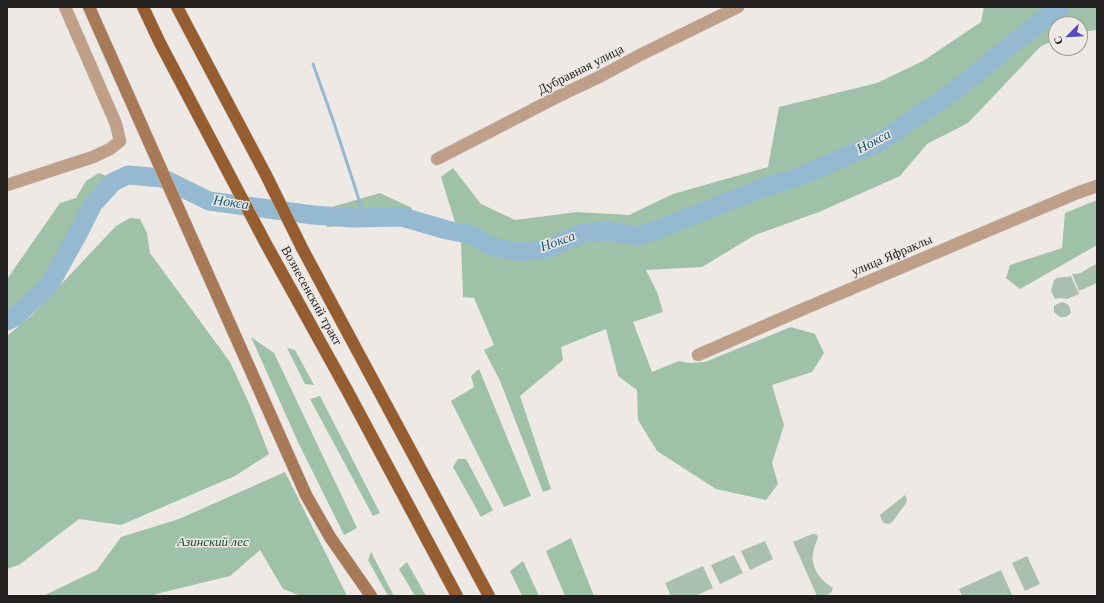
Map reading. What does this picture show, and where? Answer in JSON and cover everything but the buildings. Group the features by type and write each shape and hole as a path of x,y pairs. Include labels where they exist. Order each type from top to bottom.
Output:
{"main road":[{"name":"Вознесенский тракт","path":"143,7 266,244 348,392 457,596"},
{"name":"Вознесенский тракт","path":"177,7 266,175 302,248 489,596"}],"street":[{"path":"7,185 93,157 110,149 120,141 116,124 65,7"},
{"path":"89,7 306,496 330,537 371,596"},
{"name":"Дубравная улица","path":"437,159 640,55 738,7"},
{"name":"улица Яфраклы","path":"698,355 1077,193 1097,186"}],"green space":[{"path":"984,7 1097,7 1097,30 1088,31 1088,16 1048,16 1048,43 1041,46 968,123 927,144 900,176 819,212 755,235 702,267 646,270 657,292 663,312 633,322 652,372 679,361 689,363 705,362 791,327 815,334 824,353 812,372 772,385 784,425 772,463 778,484 766,500 716,489 657,451 638,420 637,390 618,376 606,329 561,347 563,360 520,396 551,489 543,492 500,381 484,350 494,345 474,298 463,297 461,242 441,177 453,168 481,204 515,220 577,212 629,215 673,194 768,167 779,107 877,83 923,61 981,22"},
{"path":"99,173 111,178 91,195 71,238 45,282 12,313 7,315 7,279 60,203 76,198 86,181"},
{"path":"380,193 412,208 409,221 327,227 325,209"},
{"path":"1097,200 1097,245 1020,289 1006,278 1010,265 1062,248 1065,213"},
{"path":"130,218 140,219 147,233 150,253 230,362 249,403 269,454 235,476 121,525 79,519 19,565 7,569 7,336 32,315 116,226"},
{"path":"1097,264 1097,283 1079,291 1072,274 1082,272"},
{"path":"1071,276 1079,294 1067,299 1055,299 1051,291 1054,280"},
{"path":"1061,302 1067,304 1070,308 1071,313 1066,317 1060,317 1054,312 1054,306"},
{"path":"251,337 274,353 357,528 344,535 298,442"},
{"path":"287,348 295,350 314,385 305,384"},
{"path":"479,369 531,496 504,507 451,401 474,387 471,376"},
{"path":"320,396 380,513 373,516 310,399"},
{"path":"458,459 466,459 493,510 481,517 453,467"},
{"name":"Азинский лес","path":"285,472 347,596 301,596 283,589 260,550 230,576 156,594 154,596 43,596 97,570 121,537 179,519"},
{"path":"905,495 907,500 906,503 893,521 889,524 884,523 880,515"},
{"path":"812,534 816,534 818,537 813,555 816,572 833,588 831,593 824,596 817,596 793,542"},
{"path":"571,538 594,596 565,596 546,551"},
{"path":"765,541 773,559 750,570 741,551"},
{"path":"371,552 394,596 388,596 368,560"},
{"path":"734,555 743,573 720,584 711,565"},
{"path":"1027,556 1040,584 1025,591 1012,563"},
{"path":"523,561 539,596 522,596 510,571"},
{"path":"407,562 426,596 415,596 399,569"},
{"path":"703,566 713,588 695,596 671,596 665,583"},
{"path":"1001,570 1012,595 962,596 959,589"}],"waterway":[{"name":"Нокса","path":"7,321 15,317 50,284 93,204 113,182 128,175 162,178 209,201 313,215 353,218 402,217 447,230 472,235 493,247 519,252 547,249 583,233 605,231 637,236 651,232 765,187 796,178 880,142 953,92 1045,18 1061,7"},
{"path":"313,64 365,218"}]}
